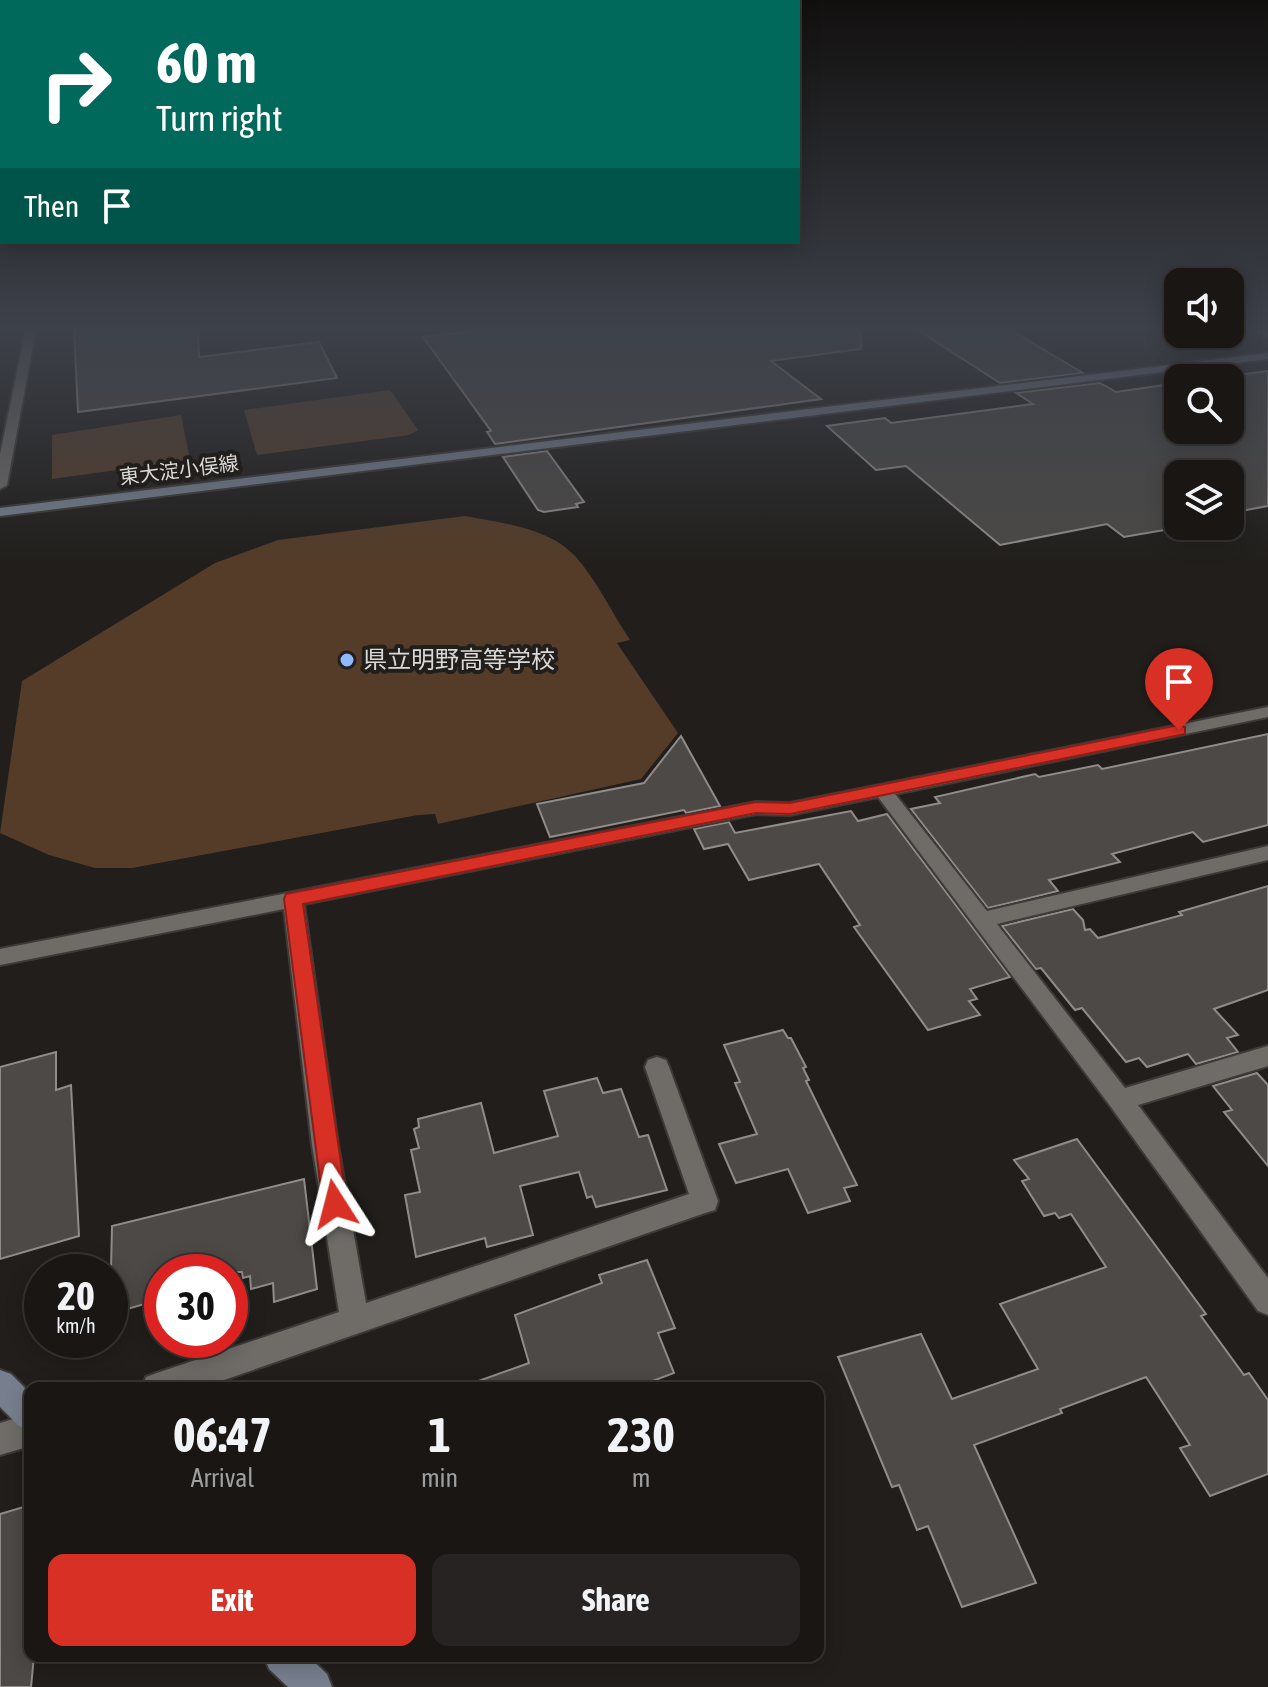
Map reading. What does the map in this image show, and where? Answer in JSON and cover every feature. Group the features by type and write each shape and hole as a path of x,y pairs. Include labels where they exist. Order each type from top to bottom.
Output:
{"main road":[{"name":"東大淀小俣線","path":"0,512 848,408"},
{"path":"0,1385 24,1409"},
{"path":"288,1662 314,1687"}],"street":[{"path":"0,485 11,408"},
{"path":"0,957 756,808 790,809 1268,712"},
{"path":"882,790 1120,1100 1268,1301"},
{"path":"981,920 1268,853"},
{"path":"293,899 325,1145 355,1321"},
{"path":"1120,1100 1268,1056"},
{"path":"175,1382 705,1201 657,1067"},
{"path":"0,1439 24,1432"}],"shaded area":[{"path":"402,408 418,430 409,435 257,455 244,410"},
{"path":"181,415 190,460 52,479 52,435"},
{"name":"県立明野高等学校","path":"465,516 509,524 551,538 575,556 590,575 630,640 617,643 678,733 641,779 438,824 435,814 418,815 132,868 95,868 49,855 0,833 22,681 215,563 278,540"}],"building":[{"path":"78,408 111,408 78,412"},
{"path":"474,408 758,408 495,444 487,432 491,431"},
{"path":"1005,408 1164,408 1164,444 1244,444 1244,408 1268,408 1268,506 1244,510 1244,460 1164,460 1164,530 1124,537 1107,524 1000,545 906,466 876,470 827,426 885,418 891,423"},
{"path":"547,451 584,502 576,504 578,507 544,512 538,510 503,457"},
{"path":"1268,734 1268,825 1203,842 1193,832 1112,854 1120,862 1049,880 1058,891 988,908 911,809 940,803 935,797 1035,774 1039,777 1098,765 1102,769"},
{"path":"681,736 720,806 686,813 684,810 550,837 537,804 644,783"},
{"path":"851,811 858,821 887,814 1010,977 970,989 977,999 969,1001 980,1015 928,1030 854,927 860,925 819,864 749,880 728,844 704,849 694,829 729,822 735,833"},
{"path":"1268,886 1268,990 1214,1009 1238,1035 1227,1038 1238,1052 1196,1064 1188,1054 1147,1067 1139,1058 1126,1062 1082,1008 1075,1010 1041,968 1036,969 1002,926 1073,909 1083,920 1085,930 1090,929 1098,938 1182,915 1179,912"},
{"path":"783,1030 791,1038 806,1067 803,1068 809,1080 806,1081 857,1185 844,1188 850,1201 808,1213 788,1169 736,1183 719,1144 757,1134 735,1083 740,1082 724,1045"},
{"path":"56,1052 56,1090 71,1085 79,1236 0,1259 0,1067"},
{"path":"1257,1073 1268,1085 1268,1166 1224,1112 1232,1110 1213,1086"},
{"path":"597,1078 603,1093 621,1089 639,1137 648,1135 667,1190 596,1207 592,1196 587,1198 579,1172 520,1186 533,1235 487,1247 485,1238 416,1257 405,1195 420,1192 411,1150 419,1148 414,1129 419,1127 418,1119 481,1103 494,1153 558,1136 544,1091"},
{"path":"1077,1139 1206,1314 1201,1316 1244,1375 1249,1373 1268,1400 1268,1474 1210,1496 1180,1448 1190,1445 1146,1377 1060,1409 1062,1413 974,1445 1036,1583 962,1607 928,1526 917,1530 899,1485 892,1487 838,1357 921,1334 952,1399 1038,1369 1000,1304 1106,1267 1071,1214 1059,1218 1055,1213 1044,1216 1022,1181 1029,1179 1014,1160"},
{"path":"304,1179 317,1289 274,1302 273,1283 251,1289 248,1254 144,1254 144,1304 128,1309 128,1254 111,1254 112,1226"},
{"path":"647,1260 675,1328 658,1333 674,1373 650,1382 476,1382 529,1363 515,1315 602,1283 599,1275"},
{"path":"24,1507 24,1662 33,1662 31,1687 0,1687 0,1514"}],"place":[{"name":"県立明野高等学校","path":"347,660"}],"route":[{"path":"335,1204 293,899 756,808 790,809 1179,730"}]}
